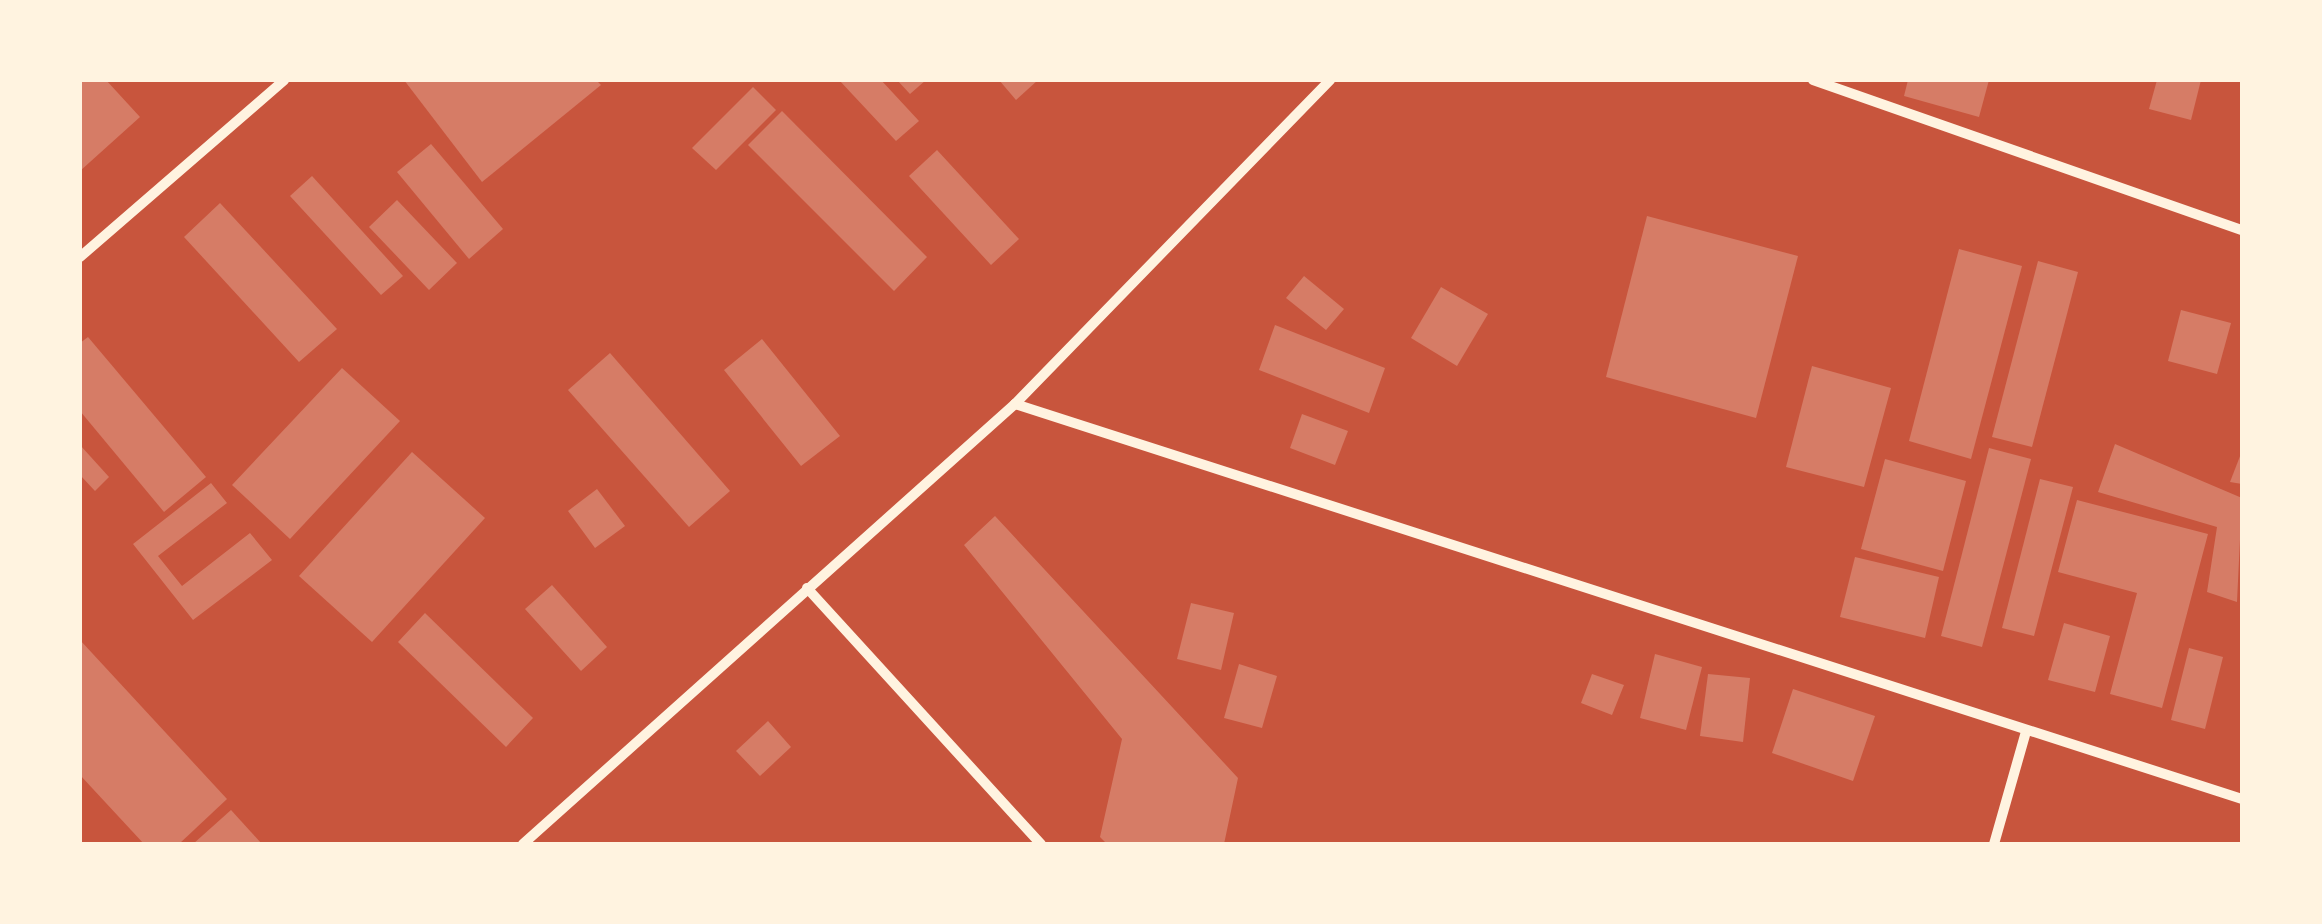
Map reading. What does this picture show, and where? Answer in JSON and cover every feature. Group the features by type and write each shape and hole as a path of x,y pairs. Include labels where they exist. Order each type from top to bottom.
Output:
{"street":[{"path":"80,257 284,80"},
{"path":"523,844 1015,404 1330,80"},
{"path":"1812,80 2242,230"},
{"path":"1015,404 2242,800"},
{"path":"808,588 1041,844"},
{"path":"1994,844 2026,732"}],"building":[{"path":"80,80 106,80 140,117 80,171"},
{"path":"404,80 596,80 601,85 482,182"},
{"path":"839,80 881,80 919,121 896,141"},
{"path":"897,80 926,80 910,94"},
{"path":"999,80 1038,80 1016,100"},
{"path":"1908,80 1989,80 1979,117 1904,96"},
{"path":"2157,80 2201,80 2191,120 2149,109"},
{"path":"753,87 776,110 716,170 692,148"},
{"path":"782,111 927,257 894,291 748,145"},
{"path":"431,144 503,229 469,259 397,172"},
{"path":"937,150 1019,239 991,265 909,176"},
{"path":"312,176 403,276 381,295 290,196"},
{"path":"397,200 457,263 429,290 369,227"},
{"path":"220,203 337,329 299,362 184,237"},
{"path":"1647,216 1798,256 1756,418 1606,377"},
{"path":"1959,249 2022,266 1971,459 1909,441"},
{"path":"2038,261 2078,272 2032,447 1992,437"},
{"path":"1304,276 1344,309 1326,330 1286,298"},
{"path":"1441,287 1488,314 1457,366 1411,338"},
{"path":"2181,310 2231,323 2217,374 2168,361"},
{"path":"1275,325 1385,368 1369,413 1259,370"},
{"path":"88,337 206,477 164,512 80,411 80,343"},
{"path":"762,339 840,436 801,466 724,370"},
{"path":"610,353 730,491 689,527 568,390"},
{"path":"1812,366 1891,388 1864,487 1786,467"},
{"path":"342,368 400,421 290,539 232,485"},
{"path":"1302,414 1348,431 1335,465 1290,448"},
{"path":"2115,444 2242,498 2237,602 2207,592 2217,527 2098,492"},
{"path":"80,445 109,477 95,491 80,475"},
{"path":"1989,448 2031,459 1982,647 1941,636"},
{"path":"2242,451 2242,484 2230,482"},
{"path":"412,452 485,518 372,642 299,576"},
{"path":"1885,459 1966,481 1943,571 1861,549"},
{"path":"2040,479 2073,487 2034,636 2002,628"},
{"path":"211,483 227,503 158,556 182,586 250,533 272,560 193,620 133,544"},
{"path":"597,489 625,526 595,548 568,511"},
{"path":"2077,500 2208,534 2162,708 2110,694 2137,593 2058,572"},
{"path":"995,516 1238,778 1224,844 1107,844 1100,837 1122,739 964,545"},
{"path":"1855,557 1939,577 1925,638 1840,617"},
{"path":"552,585 607,647 581,671 525,609"},
{"path":"1191,603 1234,613 1221,670 1177,659"},
{"path":"425,613 533,718 506,747 398,642"},
{"path":"2064,623 2110,636 2095,692 2048,680"},
{"path":"80,640 227,799 179,844 144,844 80,775"},
{"path":"2189,648 2223,657 2205,729 2171,720"},
{"path":"1655,654 1702,667 1686,730 1640,718"},
{"path":"1239,664 1277,676 1262,728 1224,718"},
{"path":"1592,674 1624,685 1612,715 1581,703"},
{"path":"1708,674 1750,678 1743,742 1700,736"},
{"path":"1793,689 1875,716 1853,781 1772,753"},
{"path":"768,721 791,747 760,776 736,751"},
{"path":"231,810 262,844 193,844"}]}
